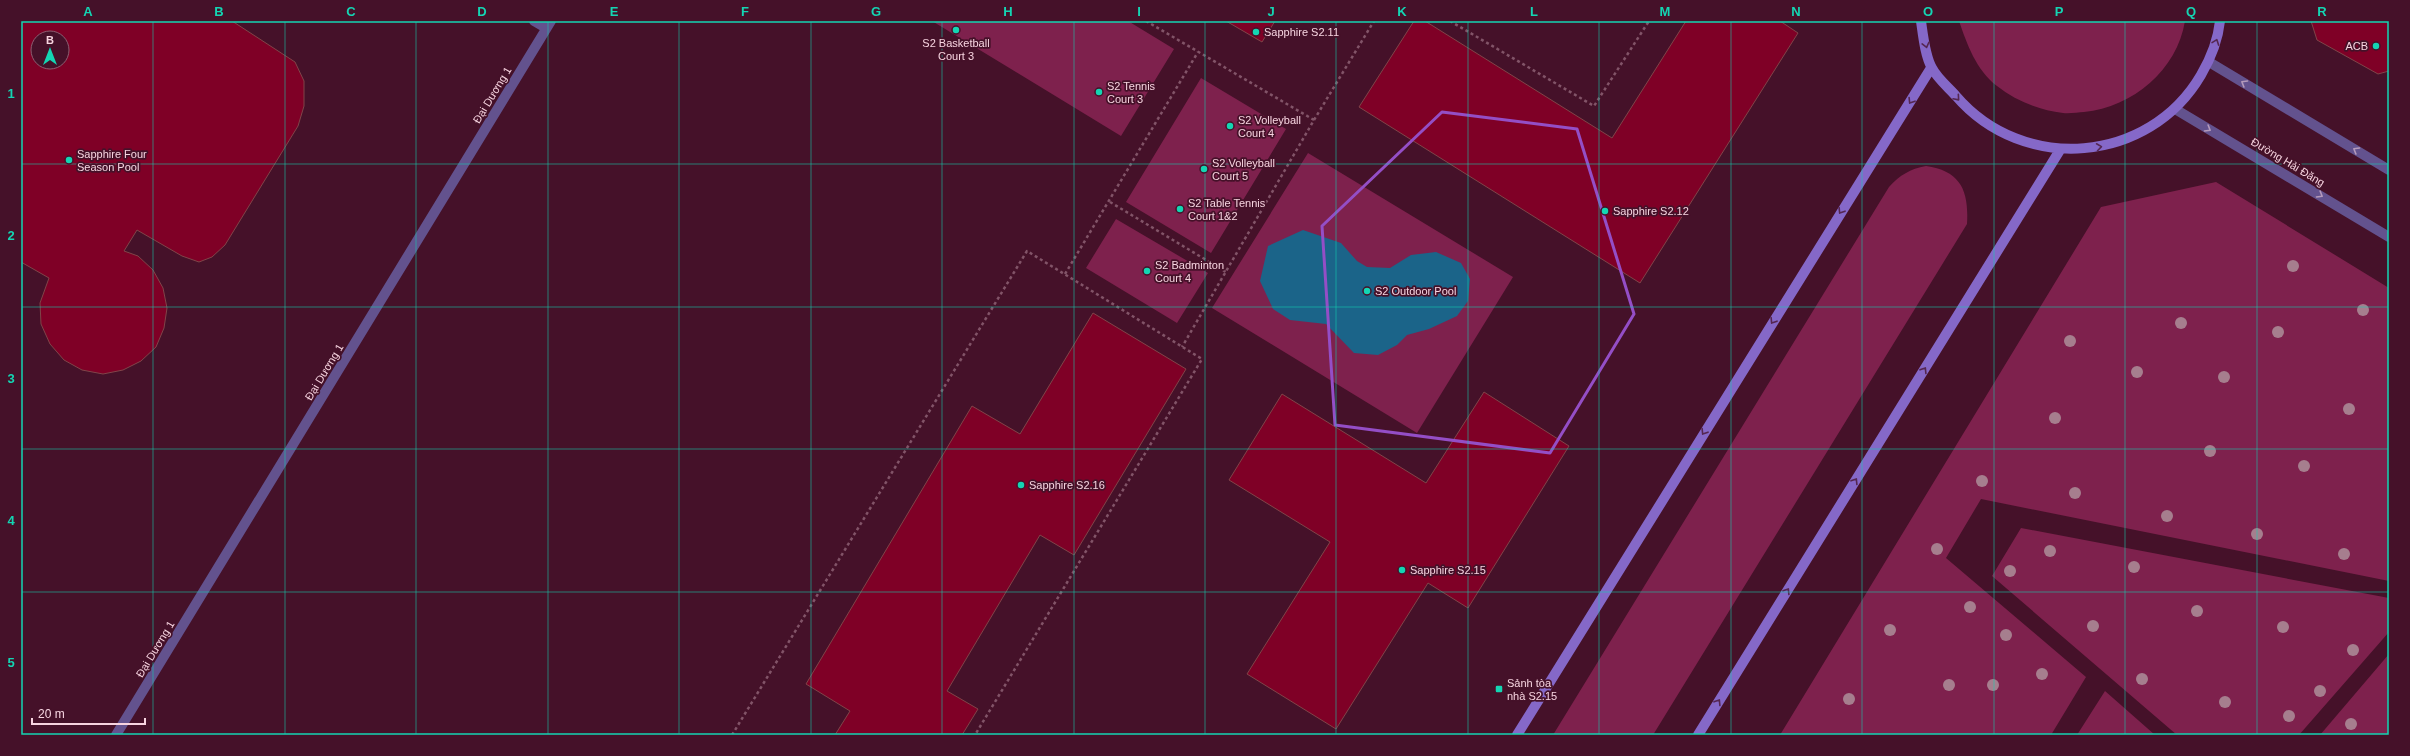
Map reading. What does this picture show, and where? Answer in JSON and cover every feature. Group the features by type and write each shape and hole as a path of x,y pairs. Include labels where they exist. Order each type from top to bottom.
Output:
{"main road":[{"path":"1921,21 1931,68 1969,111 2011,138 2060,150 2102,147 2141,133 2175,109 2192,90 2209,62 2219,33 2220,21"},
{"path":"1517,735 1931,68"},
{"path":"1698,735 2060,150"}],"street":[{"path":"534,21 549,25"},
{"name":"Đại Dương 1","path":"116,735 549,25"},
{"path":"2209,62 2389,170"},
{"name":"Đường Hải Đăng","path":"2175,109 2389,237"}],"path":[{"path":"1146,21 1314,120"},
{"path":"1182,347 1314,120 1374,21"},
{"path":"1450,21 1594,106 1648,21"},
{"path":"1065,274 1110,202 1198,52"},
{"path":"1110,202 1226,272"},
{"path":"732,735 1027,251 1202,359 975,735"}],"highlighted area":[{"path":"1442,112 1577,129 1634,314 1550,453 1335,425 1322,226"}],"shaded area":[{"name":"S2 Tennis Court 3","path":"932,21 1128,21 1174,49 1121,136"},
{"path":"1959,21 2185,21 2180,39 2173,55 2150,83 2119,103 2102,109 2063,113 2045,110 2028,104 2004,91 1990,80 1973,56"},
{"path":"1201,78 1286,129 1211,253 1126,202"},
{"path":"1308,153 1513,277 1417,433 1212,308"},
{"path":"1926,166 1947,173 1955,178 1960,184 1964,192 1966,202 1967,224 1653,735 1553,735 1889,187 1906,173"},
{"path":"2216,182 2389,288 2389,581 1981,499 1946,558 2086,677 2051,735 1780,735 2101,207"},
{"name":"S2 Badminton Court 4","path":"1116,219 1208,273 1177,323 1086,268"},
{"path":"2021,528 2389,598 2389,632 2299,735 2177,735 1992,576"},
{"path":"2389,654 2389,735 2320,735"},
{"path":"2105,691 2155,735 2077,735"}],"water":[{"name":"S2 Outdoor Pool","path":"1303,230 1341,243 1357,261 1367,267 1390,268 1411,255 1436,252 1461,263 1470,279 1468,301 1457,316 1429,329 1407,335 1397,345 1378,355 1354,353 1326,324 1290,320 1273,309 1260,281 1268,246"}],"building":[{"path":"21,21 232,21 295,62 304,81 304,106 298,126 225,245 212,257 199,262 182,256 137,230 124,251 138,256 153,270 163,288 167,308 164,328 156,347 141,361 123,370 103,374 82,370 64,360 50,344 41,324 40,303 49,278 21,262"},
{"name":"Sapphire S2.11","path":"1226,21 1275,21 1262,42"},
{"name":"Sapphire S2.12","path":"1414,21 1425,21 1612,138 1686,21 1780,21 1798,33 1640,283 1359,107"},
{"path":"2311,21 2389,21 2389,71 2378,74 2317,40"},
{"name":"Sapphire S2.16","path":"1093,313 1186,369 1074,555 1040,535 947,691 978,709 962,735 835,735 850,711 806,684 972,406 1020,434"},
{"name":"Sapphire S2.15","path":"1484,392 1569,446 1468,608 1428,583 1336,729 1247,674 1330,542 1229,480 1282,394 1426,483"}],"place":[{"name":"S2 Basketball Court 3","path":"956,30"},
{"name":"Sapphire S2.11","path":"1256,32"},
{"name":"ACB","path":"2376,46"},
{"name":"S2 Tennis Court 3","path":"1099,92"},
{"name":"S2 Volleyball Court 4","path":"1230,126"},
{"name":"Sapphire Four Season Pool","path":"69,160"},
{"name":"S2 Volleyball Court 5","path":"1204,169"},
{"name":"S2 Table Tennis Court 1&2","path":"1180,209"},
{"name":"Sapphire S2.12","path":"1605,211"},
{"name":"S2 Badminton Court 4","path":"1147,271"},
{"name":"S2 Outdoor Pool","path":"1367,291"},
{"name":"Sapphire S2.16","path":"1021,485"},
{"name":"Sapphire S2.15","path":"1402,570"},
{"name":"Sảnh tòa nhà S2.15","path":"1499,689"}]}
